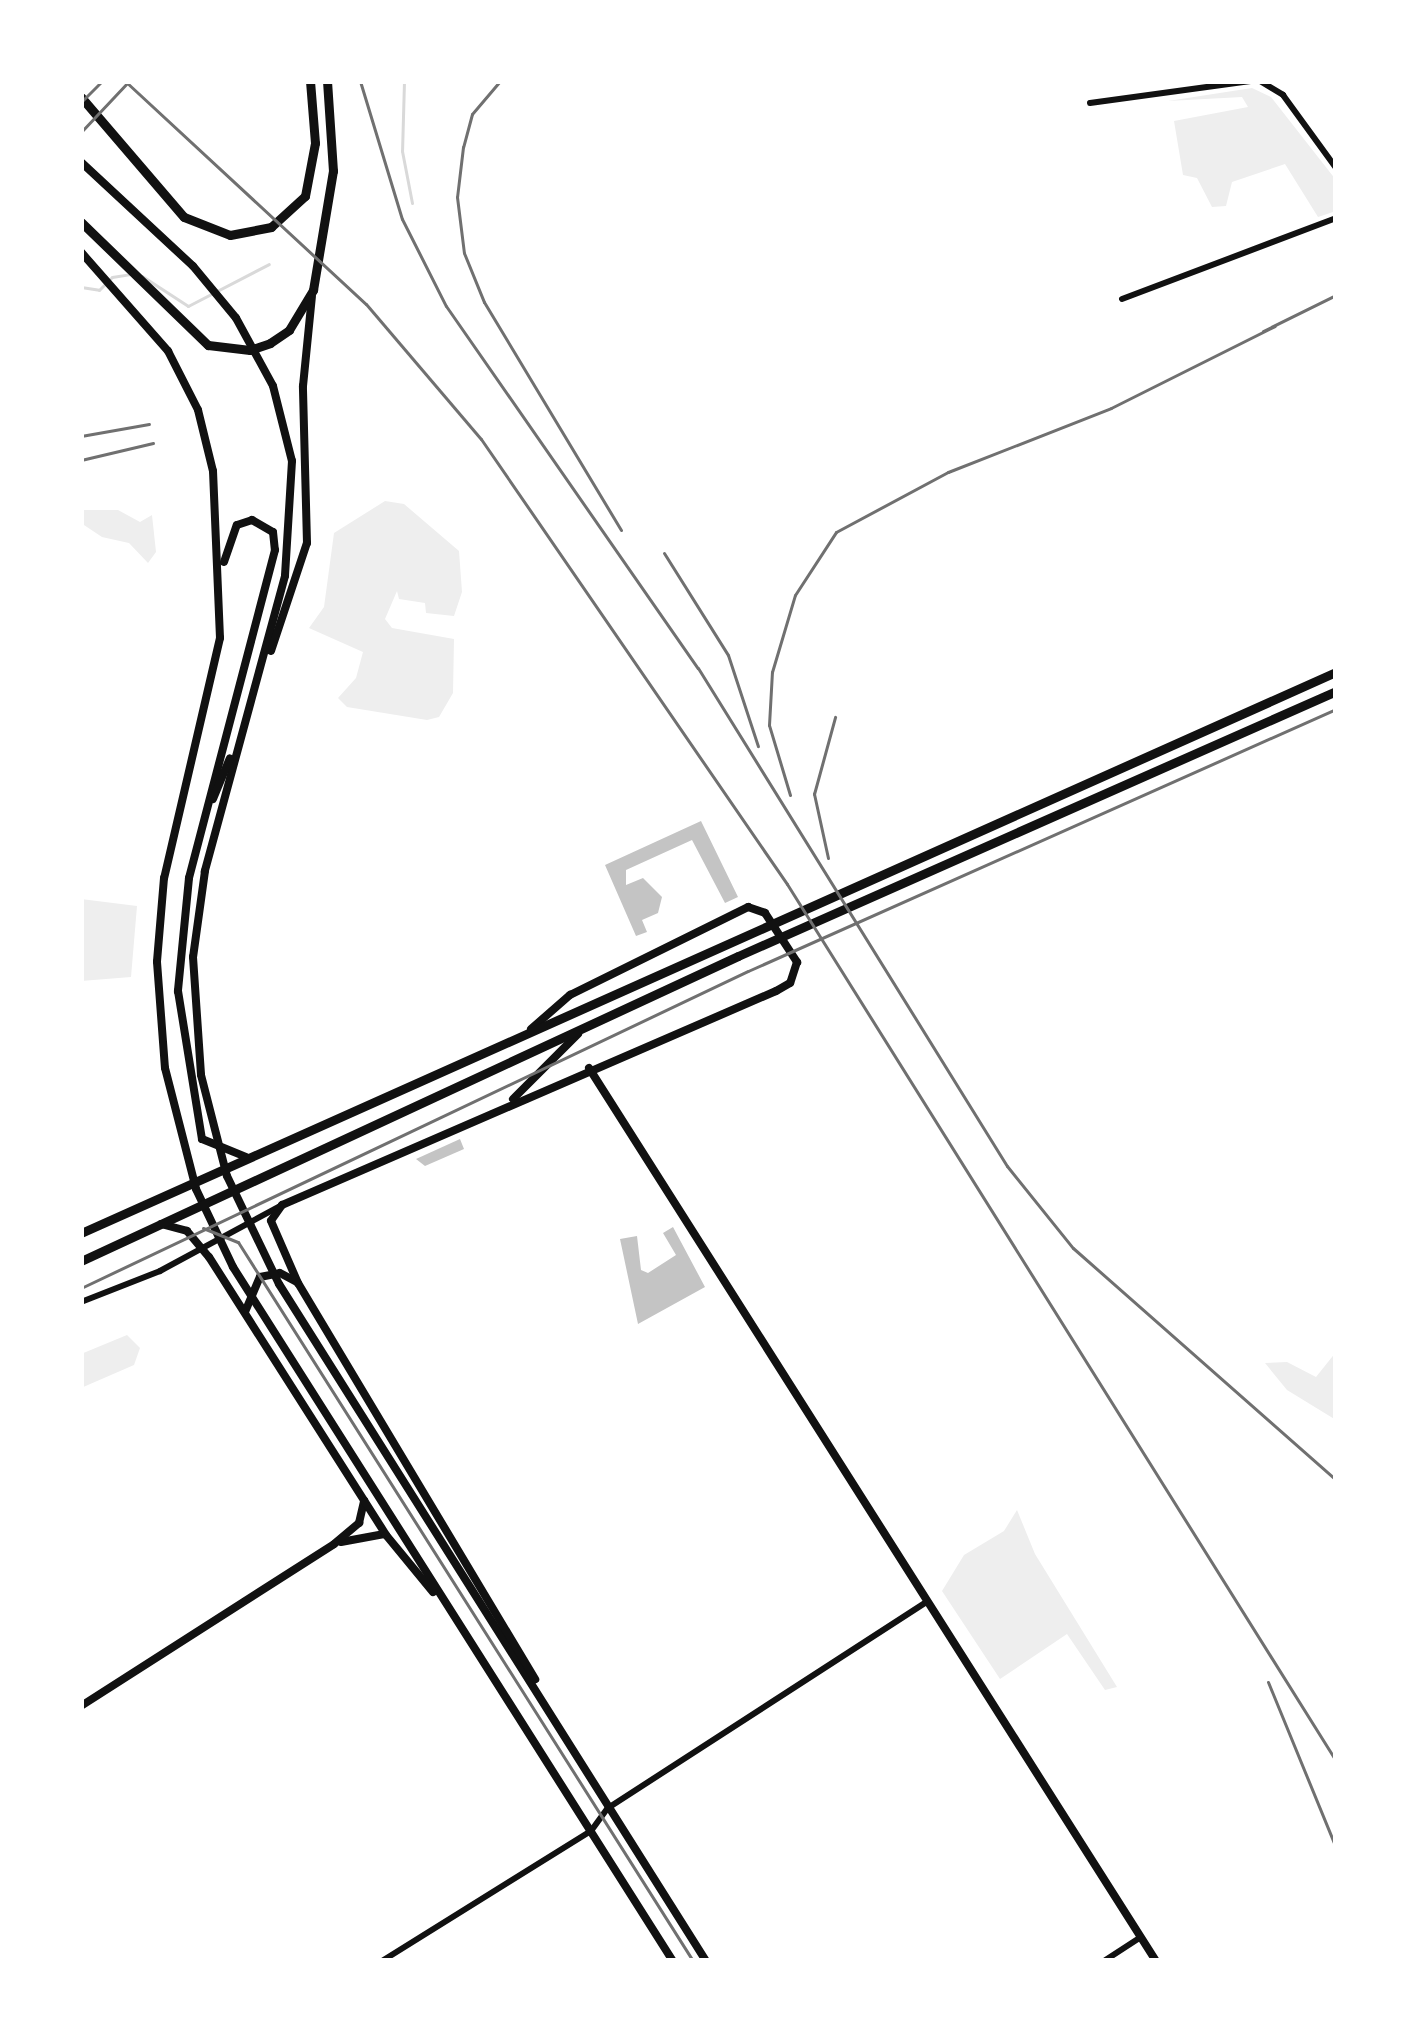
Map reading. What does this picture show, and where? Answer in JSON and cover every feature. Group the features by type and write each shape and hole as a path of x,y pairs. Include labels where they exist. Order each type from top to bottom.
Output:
{"main road":[{"path":"81,97 184,217 230,235 271,226 305,196 315,143 310,81"},
{"path":"260,672 302,572 313,288 333,171 327,81"},
{"path":"81,162 193,266 250,341 284,420 294,496 285,576 196,922 195,1030 226,1176 257,1245 706,1961"},
{"path":"81,222 208,345 250,350 289,330 313,288"},
{"path":"81,252 168,351 206,439 222,582"},
{"path":"249,1157 202,1139 183,1052 179,956 200,828 275,550 268,528 252,520 230,532 213,681 158,922 165,1068 196,1189 233,1267 673,1961"},
{"path":"81,1234 1336,672"},
{"path":"81,1261 738,956 1336,691"},
{"path":"200,828 242,731"},
{"path":"530,1030 606,975 748,907 765,914 797,962 790,982 283,1204 270,1229 298,1283 471,1564 553,1717"},
{"path":"502,1107 591,1024"},
{"path":"589,1068 1156,1961"},
{"path":"160,1224 187,1231 201,1246 386,1535 452,1613"},
{"path":"245,1316 260,1277 280,1273 298,1283"},
{"path":"81,1706 334,1544 359,1523 364,1501"},
{"path":"334,1544 365,1533 386,1535"},
{"path":"402,1556 411,1550"}],"street":[{"path":"1090,103 1251,81"},
{"path":"1260,81 1282,95 1336,168"},
{"path":"1122,298 1336,218"},
{"path":"81,1302 283,1204"},
{"path":"382,1961 591,1831 608,1808 926,1602"},
{"path":"1104,1961 1141,1937"}],"shaded area":[{"path":"1252,88 1271,97 1336,180 1336,211 1318,217 1285,164 1232,182 1226,206 1212,207 1197,178 1183,175 1174,121 1248,107 1242,97 1168,101"},
{"path":"385,501 404,504 459,551 462,592 454,616 426,613 425,603 399,599 397,591 385,619 392,628 454,639 453,693 439,717 427,720 347,707 338,698 356,678 363,652 309,628 324,607 334,533"},
{"path":"81,510 118,510 140,522 152,515 156,552 148,563 129,543 102,537 81,523"},
{"path":"81,899 137,906 131,977 81,981"},
{"path":"127,1335 140,1348 134,1365 81,1388 81,1354"},
{"path":"1336,1352 1336,1420 1287,1390 1265,1363 1287,1362 1316,1377"},
{"path":"1017,1510 1035,1554 1117,1687 1105,1690 1067,1634 1000,1679 942,1591 964,1555 1004,1531"}],"building":[{"path":"701,821 738,897 725,903 692,840 626,870 626,885 643,878 662,897 658,913 642,920 647,932 636,936 605,865"},
{"path":"460,1139 464,1149 425,1166 416,1159"},
{"path":"673,1227 705,1287 638,1324 620,1239 637,1236 641,1270 648,1273 676,1255 663,1233"}],"waterway":[{"path":"404,81 402,151 412,203"},
{"path":"142,276 188,306 269,264"},
{"path":"81,287 99,290 112,277 132,274"}],"tram line":[{"path":"81,1288 748,971 1336,709"},
{"path":"203,1228 238,1242 693,1961"}],"railway":[{"path":"81,102 102,81"},
{"path":"125,81 366,304 481,439 787,884 1336,1761"},
{"path":"81,132 129,81"},
{"path":"360,81 402,219 446,306 698,668 1007,1166 1073,1248 1336,1480"},
{"path":"500,81 472,114 463,147 457,197 464,253 484,302 621,530"},
{"path":"1263,331 1336,295"},
{"path":"790,795 769,725 772,672 795,595 836,532 948,472 1111,408 1275,326"},
{"path":"81,436 149,424"},
{"path":"81,460 153,443"},
{"path":"664,553 728,655 758,746"},
{"path":"828,858 814,794 835,717"},
{"path":"1268,1682 1336,1848"}]}
